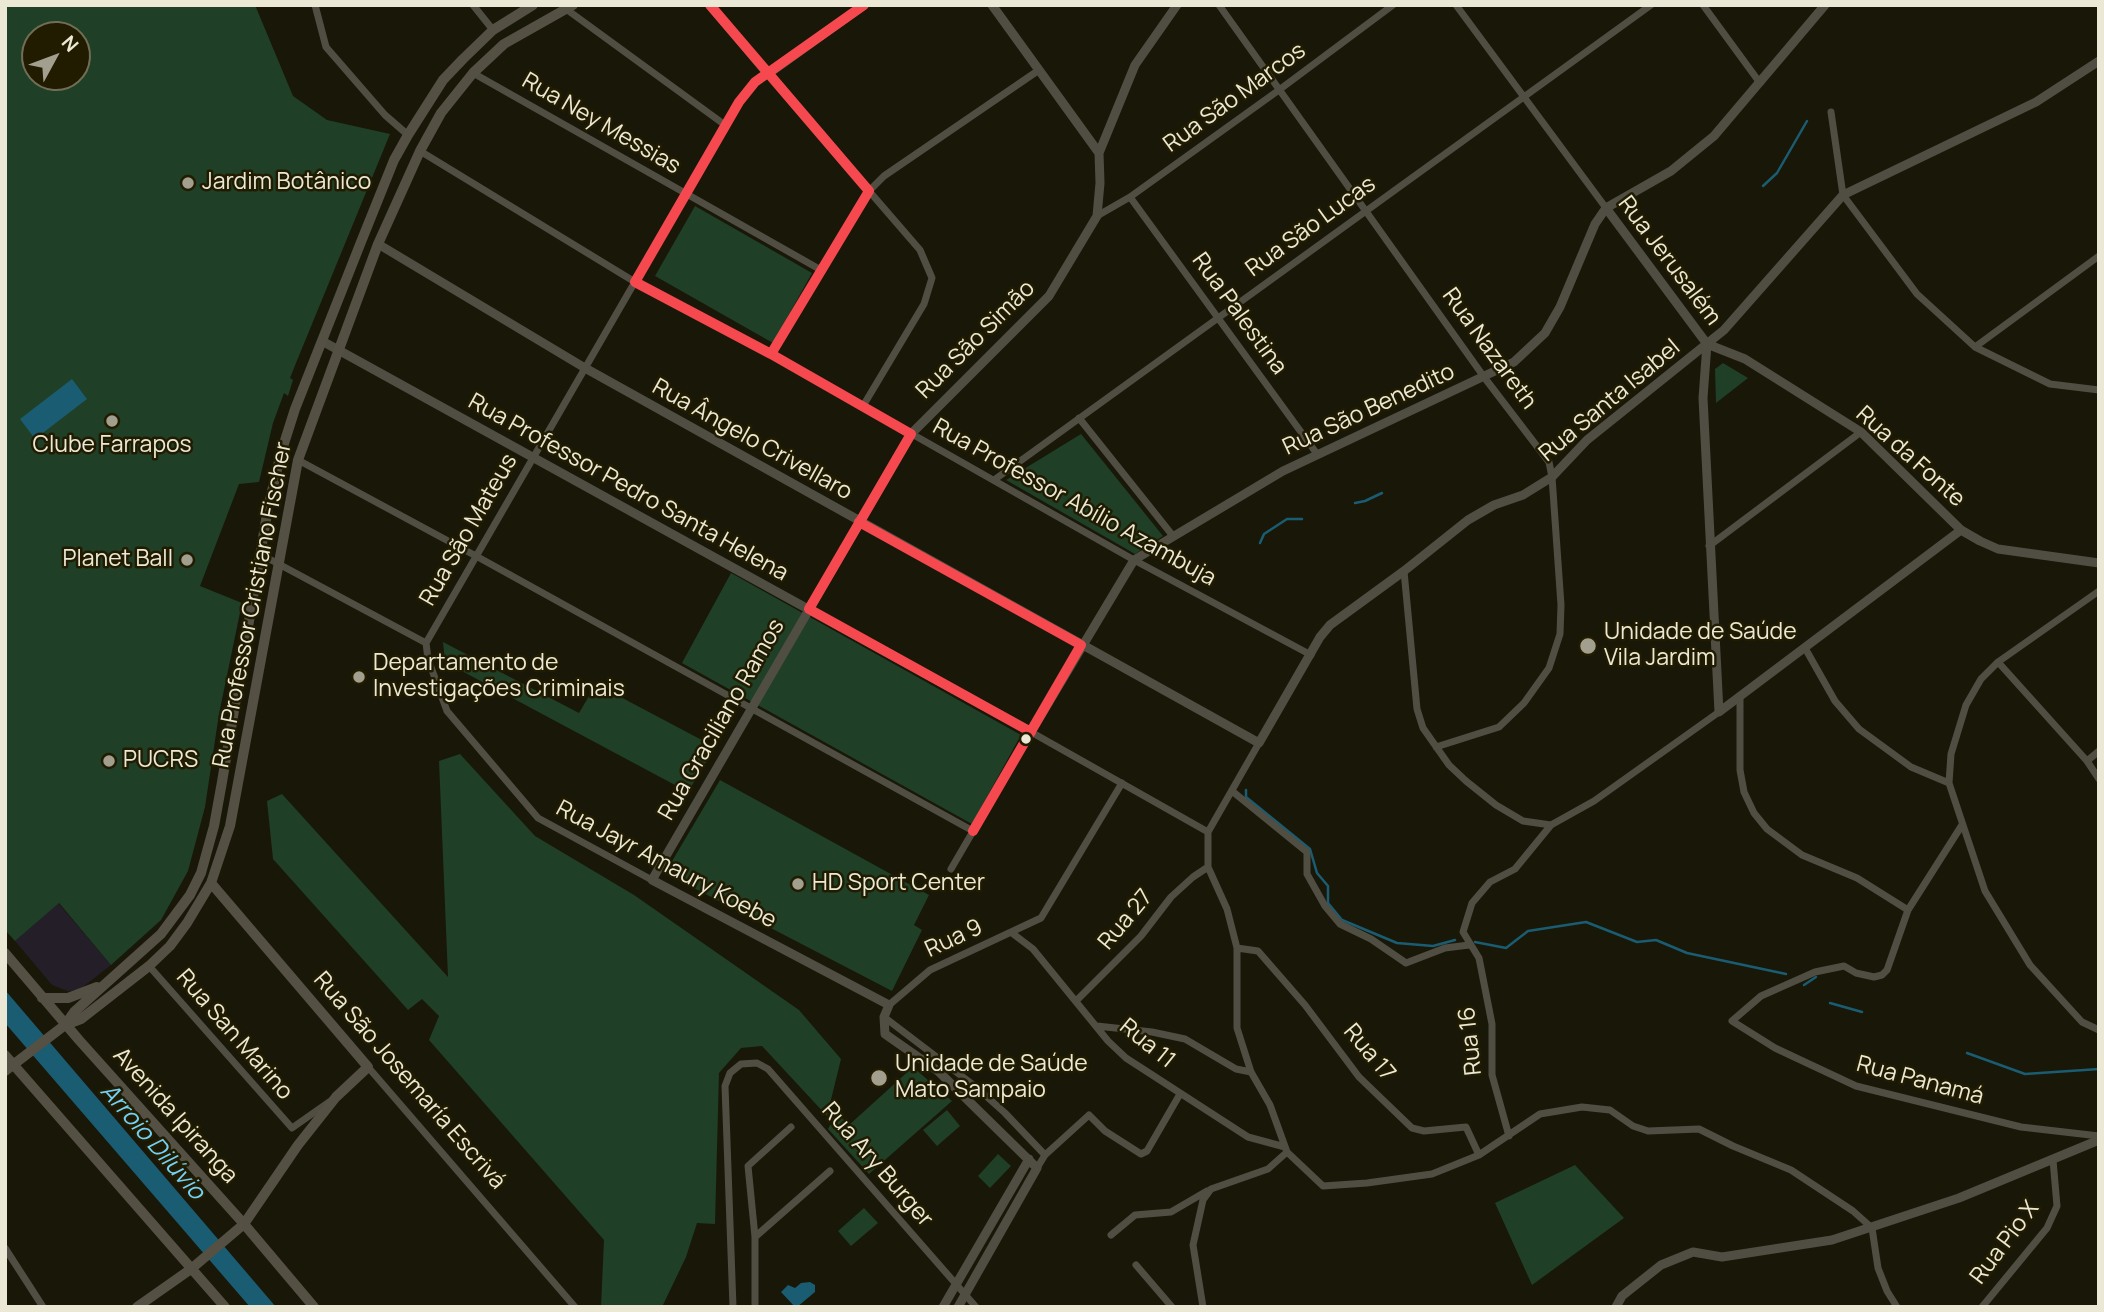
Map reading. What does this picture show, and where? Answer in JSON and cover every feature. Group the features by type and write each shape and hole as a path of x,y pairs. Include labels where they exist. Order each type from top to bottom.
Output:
{"main road":[{"name":"Rua Professor Cristiano Fischer","path":"10,1068 61,1028 74,1012 161,934 190,895 201,873 214,825 260,554 281,453 295,409 385,183 408,135 443,80 493,30 533,5"},
{"name":"Rua Professor Cristiano Fischer","path":"61,1028 81,1019 149,966 170,946 211,883 230,826 298,460 379,244 441,113 473,73 505,44 570,7"},
{"path":"249,628 266,632"},
{"path":"187,923 201,873"},
{"name":"Rua São Josemaría Escrivá","path":"211,883 368,1067"},
{"name":"Avenida Ipiranga","path":"5,953 42,998 61,1028 244,1224 314,1307"},
{"path":"42,998 68,998 108,982"},
{"path":"5,1055 10,1068 196,1265 225,1307"},
{"path":"137,1307 196,1265 244,1224 298,1145 336,1097 368,1067"}],"street":[{"path":"316,5 326,47 385,115 408,135"},
{"path":"473,5 493,30"},
{"path":"710,5 920,250 932,278 924,304 863,406"},
{"name":"Rua São Mateus","path":"426,643 738,102 755,82 864,5"},
{"path":"992,5 1099,153"},
{"name":"Rua São Simão","path":"911,433 1049,296 1097,216 1099,153 1135,65 1177,5"},
{"name":"Rua Nazareth","path":"1219,5 1484,377 1549,462 1561,604 1560,634 1549,668 1524,704 1499,727 1436,747"},
{"name":"Rua São Marcos","path":"1097,216 1130,197 1393,5"},
{"name":"Rua Jerusalém","path":"1456,5 1707,344 1703,398 1719,712"},
{"name":"Rua São Lucas","path":"994,480 1651,5"},
{"path":"1703,5 1760,83"},
{"path":"1606,208 1671,171 1714,135 1825,5"},
{"path":"570,7 725,125"},
{"name":"Rua Santa Isabel","path":"1208,832 1320,637 1330,625 1468,520 1494,505 1522,495 1552,477 1587,440 1724,330 1843,195 2036,102 2099,61"},
{"path":"771,354 869,191 884,176 1039,70"},
{"name":"Rua Ney Messias","path":"473,73 821,270"},
{"path":"1831,112 1843,195 1917,294 1975,347 2050,384 2099,390"},
{"name":"Rua Professor Abílio Azambuja","path":"421,151 635,282 771,354 1133,560 1311,655"},
{"name":"Rua Palestina","path":"1130,197 1317,454"},
{"name":"Rua São Benedito","path":"951,869 1133,560 1283,471 1514,362 1545,333 1560,307 1595,224 1606,208"},
{"name":"Rua Ângelo Crivellaro","path":"379,244 585,368 1259,743"},
{"path":"1975,347 2099,256"},
{"name":"Rua Professor Pedro Santa Helena","path":"322,341 1208,832"},
{"name":"Rua da Fonte","path":"1707,344 1745,359 1861,432 1961,530 1998,549 2099,563"},
{"path":"1079,418 1173,536"},
{"path":"1709,546 1861,432"},
{"name":"Rua Graciliano Ramos","path":"652,880 911,433"},
{"path":"298,460 973,831"},
{"path":"1232,791 1307,852 1307,874 1325,906 1340,924 1371,939 1406,963 1445,948 1469,945 1463,932 1472,902 1490,882 1514,869 1551,825 1594,801 1719,712 1961,530"},
{"path":"260,554 426,643"},
{"path":"1404,571 1417,709 1423,729 1458,773 1496,805 1523,821 1551,825"},
{"path":"2099,592 1998,662 1981,679 1966,705 1951,754 1949,783 1985,891 2030,965 2082,1022 2099,1030"},
{"name":"Rua Jayr Amaury Koebe","path":"426,643 428,659 447,710 538,818 889,1005"},
{"path":"1805,648 1835,701 1859,729 1911,767 1949,783"},
{"path":"1998,662 2087,761 2099,779"},
{"path":"1740,696 1740,770 1744,792 1754,813 1767,829 1802,855 1857,878 1908,910 1962,825"},
{"path":"2087,761 2099,751"},
{"name":"Rua 9","path":"889,1005 930,970 1041,918 1122,783"},
{"path":"1208,832 1208,867 1227,909 1237,948 1237,1028 1251,1072 1270,1105 1286,1150 1322,1186 1432,1174 1479,1155 1539,1114 1582,1107 1611,1110 1633,1126 1648,1131 1699,1129 1791,1170 1853,1211 1872,1228 1878,1268 1886,1291 1897,1307"},
{"name":"Rua 27","path":"1076,1001 1141,936 1171,897 1208,867"},
{"name":"Rua Panamá","path":"1908,910 1887,970 1882,975 1874,977 1856,973 1844,966 1815,972 1761,996 1732,1021 1774,1048 1856,1086 2021,1127 2099,1138"},
{"name":"Rua 11","path":"1012,933 1033,949 1108,1041 1126,1058 1248,1137 1286,1150"},
{"name":"Rua 16","path":"1469,945 1479,958 1492,1024 1492,1075 1509,1136"},
{"name":"Rua 17","path":"1237,948 1258,951 1305,1005 1359,1077 1412,1128 1424,1131 1466,1127 1479,1155"},
{"name":"Rua San Marino","path":"149,966 292,1128 336,1097"},
{"path":"889,1005 884,1017 885,1034 938,1071 1037,1168"},
{"path":"884,1017 976,1087 1045,1155"},
{"path":"1097,1026 1152,1032 1185,1040 1236,1069 1251,1072"},
{"name":"Rua Ary Burger","path":"733,1307 725,1086 730,1073 741,1064 757,1063 768,1069 976,1307"},
{"name":"Rua São Josemaría Escrivá","path":"368,1067 575,1307"},
{"path":"958,1307 1045,1155 1089,1115 1105,1131 1141,1154 1147,1151 1180,1094"},
{"path":"755,1307 755,1237 748,1166 791,1127"},
{"path":"1616,1307 1622,1296 1661,1265 1693,1252 1730,1256 1832,1240 1959,1198 2053,1160 2099,1138"},
{"path":"1111,1235 1135,1215 1171,1212 1211,1189 1268,1169 1286,1150"},
{"path":"943,1307 1029,1159"},
{"name":"Rua Pio X","path":"1982,1307 2047,1228 2057,1206 2053,1160"},
{"path":"755,1237 830,1171"},
{"path":"1203,1307 1193,1245 1203,1200 1211,1189"},
{"path":"5,1248 43,1307"},
{"path":"1136,1265 1172,1307"}],"shaded area":[{"path":"58,903 111,965 79,990 68,991 52,985 15,941"}],"green space":[{"path":"5,5 255,5 293,96 327,120 390,134 290,378 293,380 288,396 284,393 273,423 259,482 239,484 200,586 242,603 219,714 205,807 188,871 161,920 111,965 59,903 15,941 5,930"},
{"path":"695,206 812,273 773,343 655,276"},
{"path":"1723,363 1748,378 1716,403 1715,369"},
{"path":"1081,434 1163,536 1135,554 1006,480"},
{"path":"731,573 1021,735 972,824 682,663"},
{"path":"443,642 579,713 596,684 715,747 688,792 445,662"},
{"path":"460,754 535,836 634,895 799,1010 841,1059 827,1116 762,1046 741,1048 719,1073 715,1224 697,1223 686,1257 662,1307 601,1307 604,1240 429,1040 439,1016 422,999 408,1010 273,859 267,801 282,794 448,977 439,761"},
{"name":"HD Sport Center","path":"720,780 929,895 914,925 922,930 892,991 665,873"},
{"path":"913,1067 952,1101 869,1174 828,1129 837,1113 849,1125"},
{"path":"947,1110 960,1126 937,1146 923,1130"},
{"path":"998,1154 1011,1166 990,1188 978,1176"},
{"path":"1575,1165 1624,1218 1532,1285 1495,1203"},
{"path":"864,1208 878,1223 851,1246 838,1231"}],"water":[{"path":"72,379 87,399 35,439 20,419"},
{"name":"Arroio Dilúvio","path":"5,990 276,1307 250,1307 5,1023"},
{"path":"810,1282 815,1285 815,1292 797,1307 781,1292 788,1285 795,1288 801,1283"}],"waterway":[{"path":"1763,186 1777,173 1807,121"},
{"path":"1355,503 1382,493"},
{"path":"1260,543 1264,534 1287,519 1302,519"},
{"path":"1246,790 1246,797 1310,849 1317,873 1328,886 1328,903 1342,920 1397,943 1433,946 1455,940"},
{"path":"1475,942 1506,948 1528,931 1586,922 1637,942 1656,940 1687,953 1786,974"},
{"path":"1804,985 1816,977"},
{"path":"1830,1003 1862,1012"},
{"path":"1967,1053 2025,1074 2099,1069"}],"transit line":[{"path":"710,5 869,191 771,354"},
{"path":"864,5 755,82 739,102 635,282 771,354 911,434 809,609 1031,732"},
{"path":"859,522 1081,645 973,831"}],"place":[{"name":"Jardim Botânico","path":"188,183"},
{"name":"Clube Farrapos","path":"112,421"},
{"name":"Planet Ball","path":"187,560"},
{"name":"Unidade de Saúde Vila Jardim","path":"1588,646"},
{"name":"Departamento de Investigações Criminais","path":"359,677"},
{"name":"PUCRS","path":"109,761"},
{"name":"HD Sport Center","path":"798,884"},
{"name":"Unidade de Saúde Mato Sampaio","path":"879,1078"}]}
